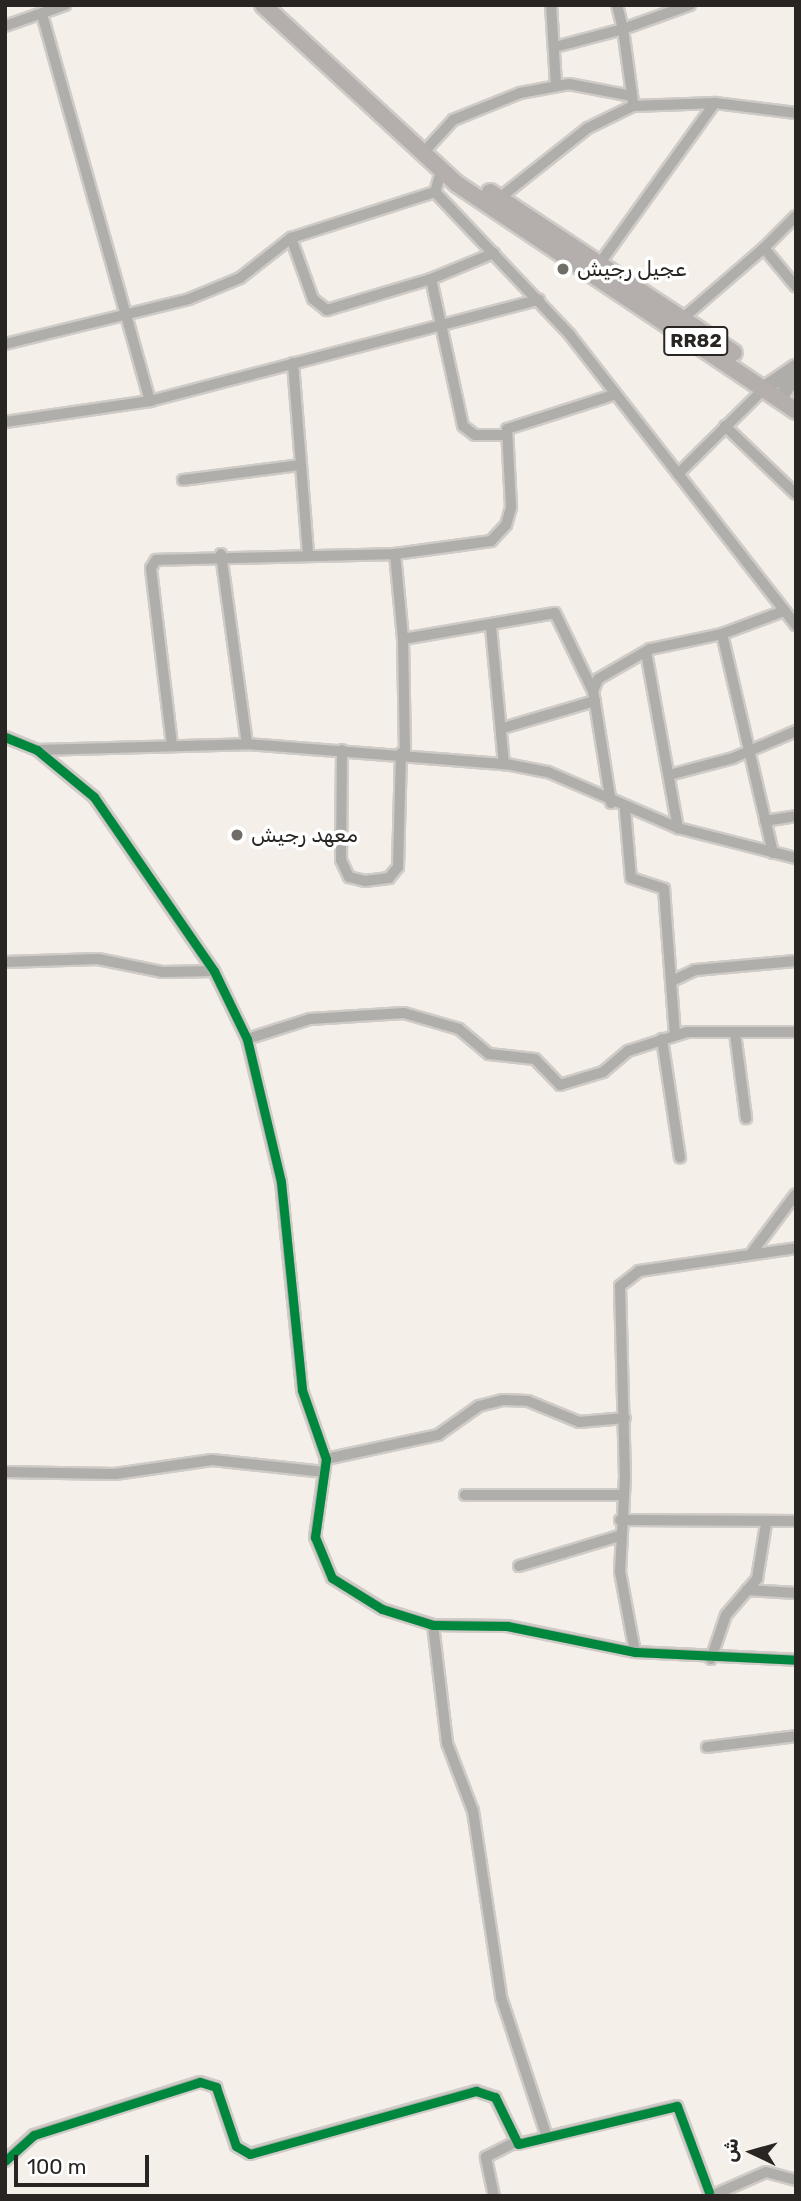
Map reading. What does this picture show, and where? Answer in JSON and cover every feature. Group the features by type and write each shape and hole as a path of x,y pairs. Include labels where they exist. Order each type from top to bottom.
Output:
{"main road":[{"name":"RR82","path":"263,5 422,154 597,267 683,318 780,391 796,411"},
{"name":"RR82","path":"597,267 780,391"}],"street":[{"path":"5,26 43,17 65,5"},
{"path":"551,5 556,85"},
{"path":"617,5 633,101"},
{"path":"555,47 623,29 690,5"},
{"path":"43,17 150,401"},
{"path":"422,154 453,120 484,104 556,85 633,101 715,103 796,113"},
{"path":"496,202 588,128 633,101"},
{"path":"597,267 715,103"},
{"path":"435,192 442,168"},
{"path":"5,344 124,315 226,285 291,238 435,192"},
{"path":"435,192 539,300 796,625"},
{"path":"683,318 764,248 796,216"},
{"path":"291,238 313,299 327,310 431,279 494,253"},
{"path":"764,248 796,286"},
{"path":"431,279 446,328 463,426 475,435 504,435 515,425 616,394"},
{"path":"5,422 150,401 293,363 446,328 539,300"},
{"path":"293,363 309,552"},
{"path":"780,391 796,367"},
{"path":"678,474 726,426 780,391 796,374"},
{"path":"726,426 796,494"},
{"path":"172,745 152,563 221,554 395,554 484,545 501,533 511,507 504,435"},
{"path":"183,480 300,465"},
{"path":"221,554 247,744"},
{"path":"342,750 341,860 349,877 365,881 389,878 398,867 403,753 403,639 395,554"},
{"path":"594,696 602,673 646,652 722,634 784,611"},
{"path":"403,639 491,627 555,613 594,696 611,803"},
{"path":"491,627 503,728 504,764"},
{"path":"722,634 772,853"},
{"path":"646,652 673,774 678,828"},
{"path":"503,728 594,696"},
{"path":"673,774 750,750 796,731"},
{"path":"5,737 37,750 94,797 214,971 247,1039 281,1182 302,1390 326,1459 315,1537 332,1578 382,1609 433,1625 507,1626 635,1652 711,1659 796,1660"},
{"path":"37,750 247,744 403,753 504,764 548,772 625,810 678,828 796,858"},
{"path":"625,810 631,878 664,890 674,980 674,1035"},
{"path":"765,821 796,816"},
{"path":"5,962 98,959 162,972 214,971"},
{"path":"674,980 695,970 796,961"},
{"path":"247,1039 310,1019 404,1013 459,1029 489,1054 535,1059 560,1085 603,1072 628,1051 674,1035 796,1032"},
{"path":"735,1033 746,1118"},
{"path":"662,1039 680,1158"},
{"path":"753,1251 796,1194"},
{"path":"635,1652 619,1536 625,1418 618,1351 622,1280 639,1271 753,1251 796,1248"},
{"path":"326,1459 438,1435 479,1406 503,1400 528,1401 579,1422 625,1418"},
{"path":"5,1472 115,1474 218,1460 324,1472"},
{"path":"465,1495 623,1495"},
{"path":"620,1520 766,1524 796,1521"},
{"path":"711,1659 726,1615 759,1574 766,1524"},
{"path":"519,1566 619,1536"},
{"path":"747,1590 796,1593"},
{"path":"433,1625 447,1743 471,1803 501,1997 547,2137"},
{"path":"707,1747 796,1736"},
{"path":"5,2161 34,2135 200,2082 216,2087 236,2146 245,2153 476,2091 495,2097 514,2143"},
{"path":"494,2196 486,2157 514,2143 674,2105 682,2112 710,2194 766,2172 796,2180"}],"cycle path":[{"path":"5,737 37,750 94,797 214,971 247,1039 281,1182 302,1390 326,1459 315,1537 332,1578 382,1609 433,1625 507,1626 635,1652 796,1660"},
{"path":"5,2161 34,2135 200,2082 216,2087 236,2146 250,2154 476,2091 495,2097 518,2144 677,2106 709,2192"}],"place":[{"name":"عجيل رجيش","path":"563,269"},
{"name":"معهد رجيش","path":"237,835"}]}
